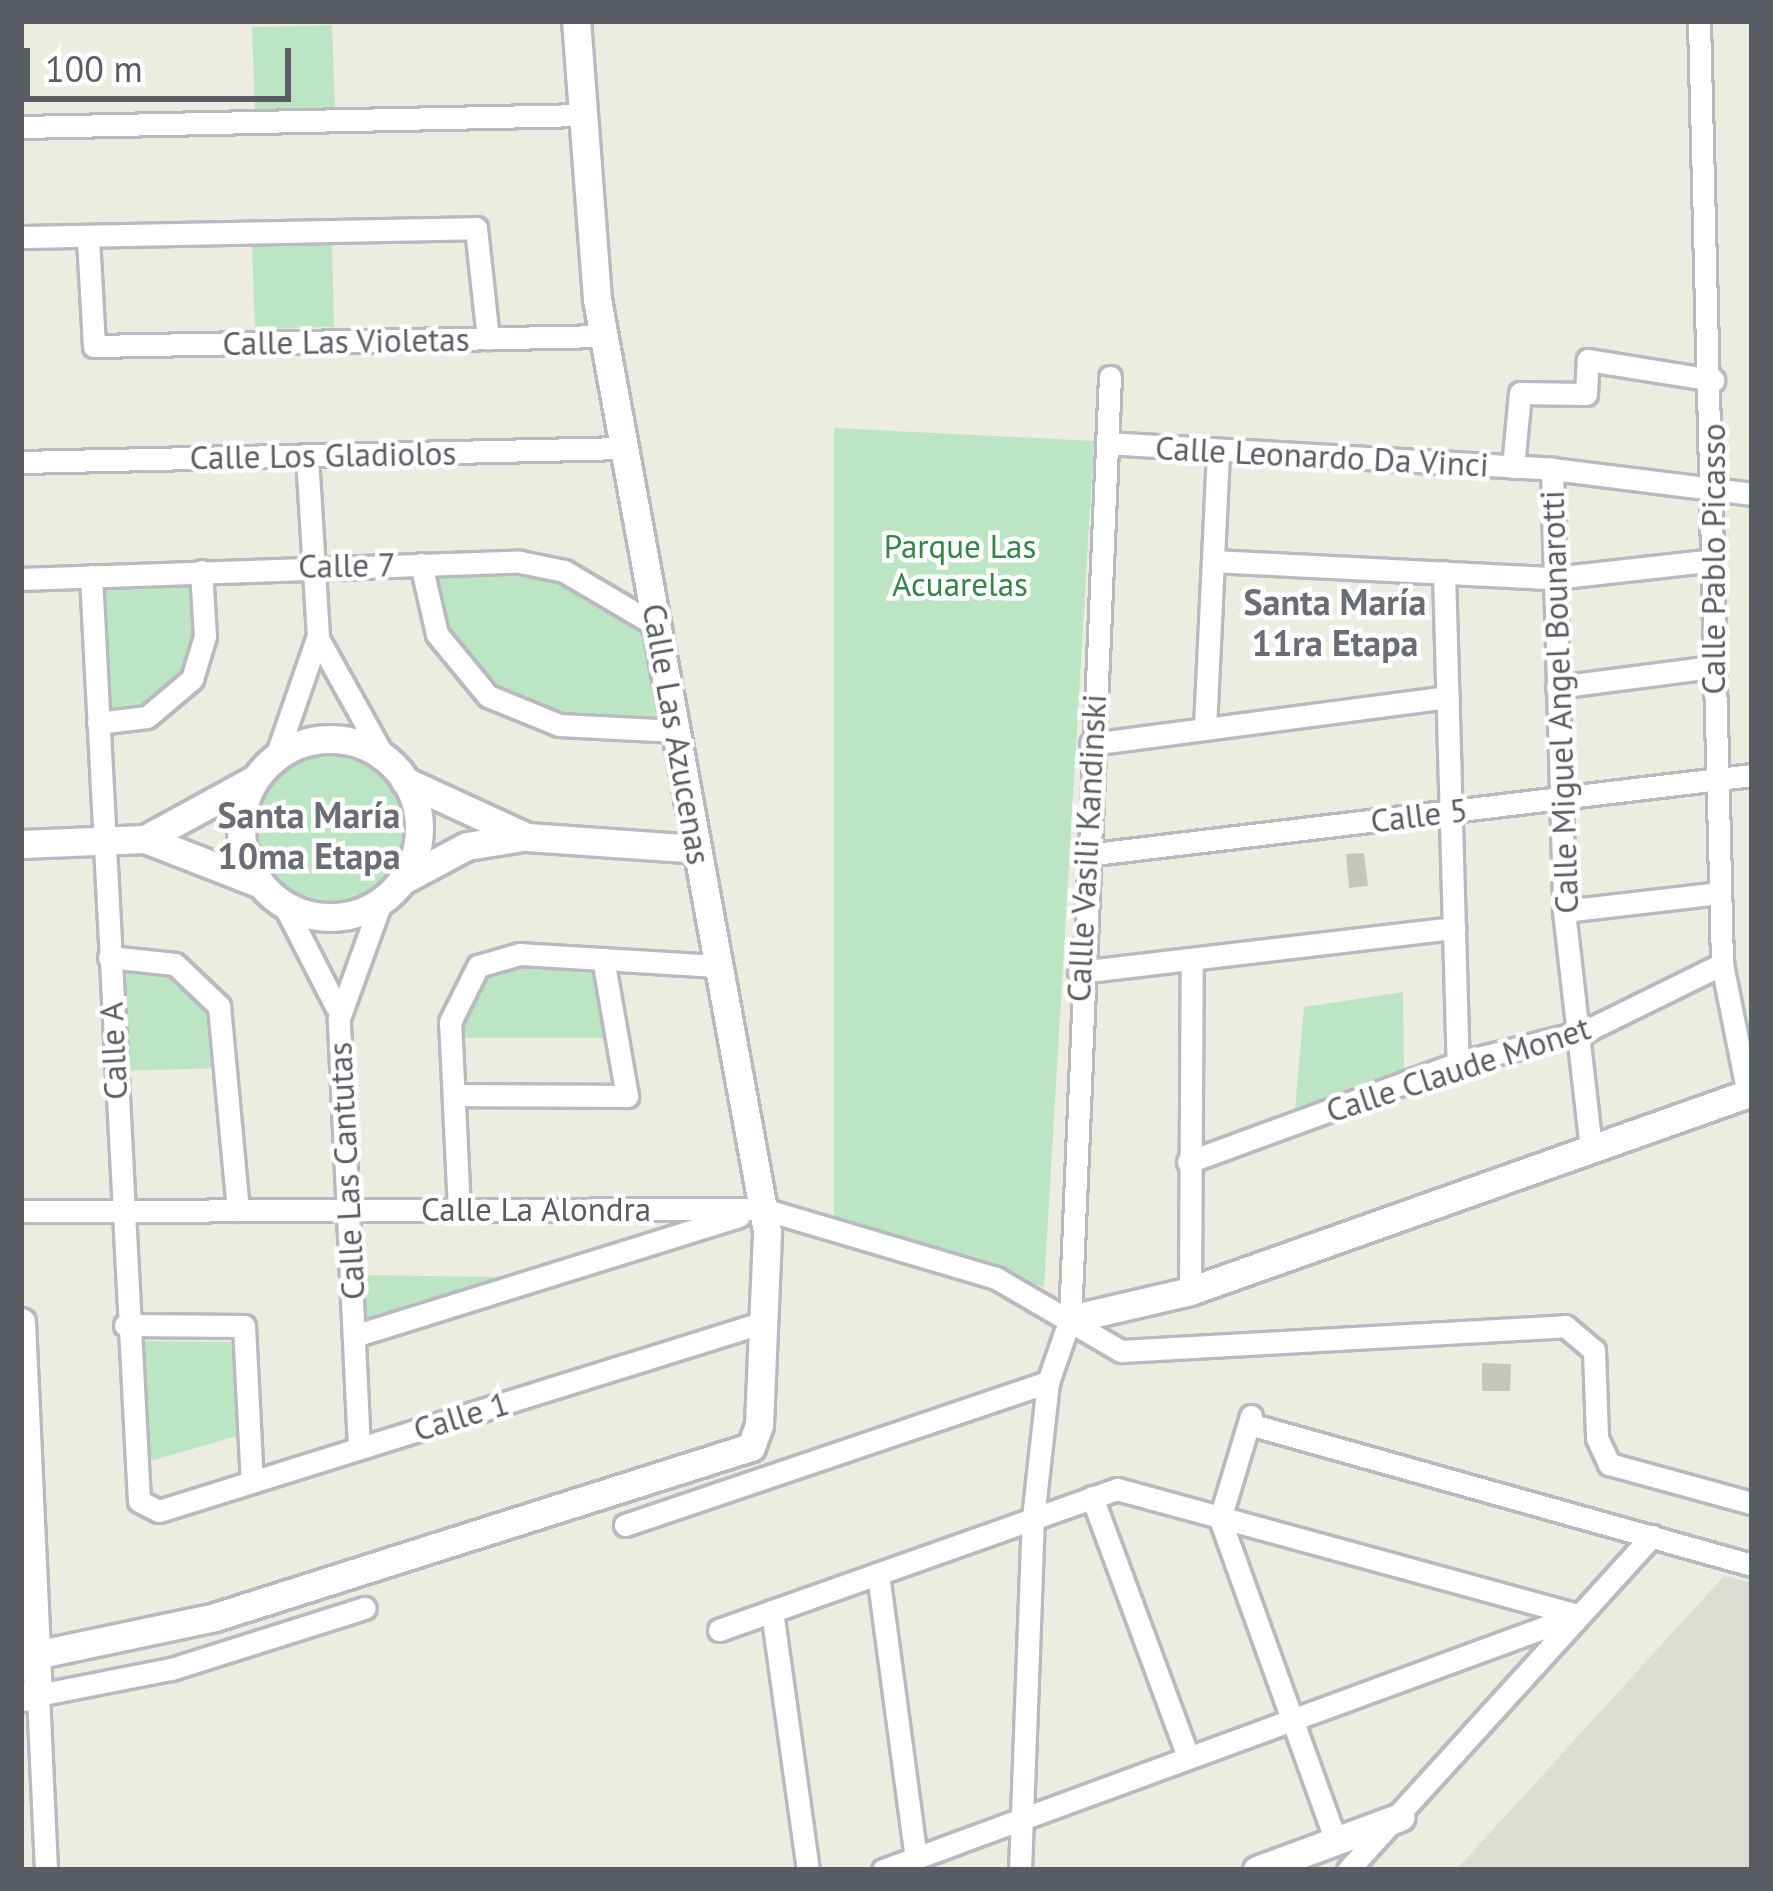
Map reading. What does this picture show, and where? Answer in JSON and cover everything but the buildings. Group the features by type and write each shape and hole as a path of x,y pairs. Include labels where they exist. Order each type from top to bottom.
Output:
{"street":[{"name":"Calle Las Azucenas","path":"29,1658 215,1617 752,1447 764,1322 763,1209 604,335 575,21"},
{"name":"Calle Pablo Picasso","path":"1699,21 1716,492 1706,561 1722,964 1750,1093"},
{"path":"21,127 585,115"},
{"path":"21,237 476,228 488,338"},
{"name":"Calle Las Violetas","path":"88,238 88,342 604,335"},
{"path":"1514,467 1520,393 1586,394 1588,360 1713,380"},
{"name":"Callle Vasili Kandinski","path":"1020,1870 1034,1518 1048,1382 1070,1319 1078,972 1110,377"},
{"name":"Calle Leonardo Da Vinci","path":"1107,443 1552,469 1752,494"},
{"name":"Calle Los Gladiolos","path":"21,463 625,448"},
{"path":"1205,728 1218,452"},
{"path":"307,455 318,636 342,700 405,781 419,824 402,881"},
{"name":"Calle Miguel Angel Bounarotti","path":"1552,469 1564,911 1586,1031 1591,1149"},
{"path":"1213,561 1554,578 1706,561"},
{"path":"421,563 437,634 488,695 559,724 676,731"},
{"name":"Calle 7","path":"21,579 421,563 564,571 657,626"},
{"path":"98,723 147,717 192,679 205,636 201,571"},
{"path":"1444,572 1458,1063"},
{"name":"Calle A","path":"91,575 133,1490 159,1511"},
{"path":"261,884 241,831 318,636"},
{"path":"1557,687 1710,667"},
{"path":"1091,744 1448,697"},
{"path":"145,838 266,767 331,739 386,759"},
{"name":"Calle 5","path":"1086,855 1752,775"},
{"path":"405,781 527,837"},
{"path":"283,903 325,917 381,902 402,881 467,846 527,837 697,849"},
{"path":"21,844 145,838 261,884 283,903 316,950 339,1018"},
{"path":"1564,911 1719,893"},
{"name":"Calle Las Cantutas","path":"359,1448 339,1018 348,969 381,902"},
{"path":"1078,972 1454,928"},
{"path":"459,1210 453,1001 478,966 520,955 718,966"},
{"path":"109,957 175,964 219,1006 238,1210"},
{"path":"454,1095 627,1096 603,959"},
{"path":"1190,1291 1192,961"},
{"name":"Calle Claude Monet","path":"1188,1162 1458,1063 1586,1031 1722,964"},
{"path":"1070,1319 1190,1291 1750,1093"},
{"path":"632,1209 639,1247"},
{"path":"354,1336 763,1209"},
{"name":"Calle La Alondra","path":"21,1211 763,1209 997,1278 1121,1352 1565,1326 1594,1350 1597,1438 1609,1464 1752,1503"},
{"path":"21,1322 29,1696 46,1870"},
{"name":"Calle 1","path":"159,1511 764,1322"},
{"path":"125,1325 244,1326 252,1482"},
{"path":"625,1525 1048,1382"},
{"path":"1336,1841 1220,1520 1250,1420 1752,1565"},
{"path":"719,1630 1117,1489 1578,1615"},
{"path":"1092,1497 1188,1757"},
{"path":"1348,1870 1652,1536"},
{"path":"878,1574 916,1858"},
{"path":"29,1696 171,1669 365,1607"},
{"path":"772,1611 808,1870"},
{"path":"883,1870 1578,1615"},
{"path":"1258,1870 1400,1817"}],"shaded area":[{"path":"1724,1576 1752,1583 1752,1870 1456,1870"}],"green space":[{"path":"332,25 335,109 255,111 252,27"},
{"path":"332,244 334,327 255,329 252,246"},
{"name":"Parque Las Acuarelas","path":"834,428 1094,441 1044,1287 834,1216"},
{"path":"430,573 551,577 647,631 663,721 556,714 497,693 452,643"},
{"path":"193,579 196,634 183,677 150,707 105,714 100,583"},
{"path":"330,747 361,753 387,771 405,797 411,828 405,859 387,885 361,903 330,909 299,903 273,885 255,859 249,828 255,797 273,771 299,753"},
{"path":"509,962 597,966 608,1038 460,1038 460,1008 487,970"},
{"path":"118,963 168,969 211,1007 222,1068 123,1071"},
{"path":"1403,992 1404,1073 1295,1110 1304,1007"},
{"path":"362,1275 493,1277 497,1282 364,1323"},
{"path":"141,1341 233,1342 237,1436 147,1462"}],"district":[{"name":"Santa María 11ra Etapa","path":"1335,622"},
{"name":"Santa María 10ma Etapa","path":"309,834"}]}
